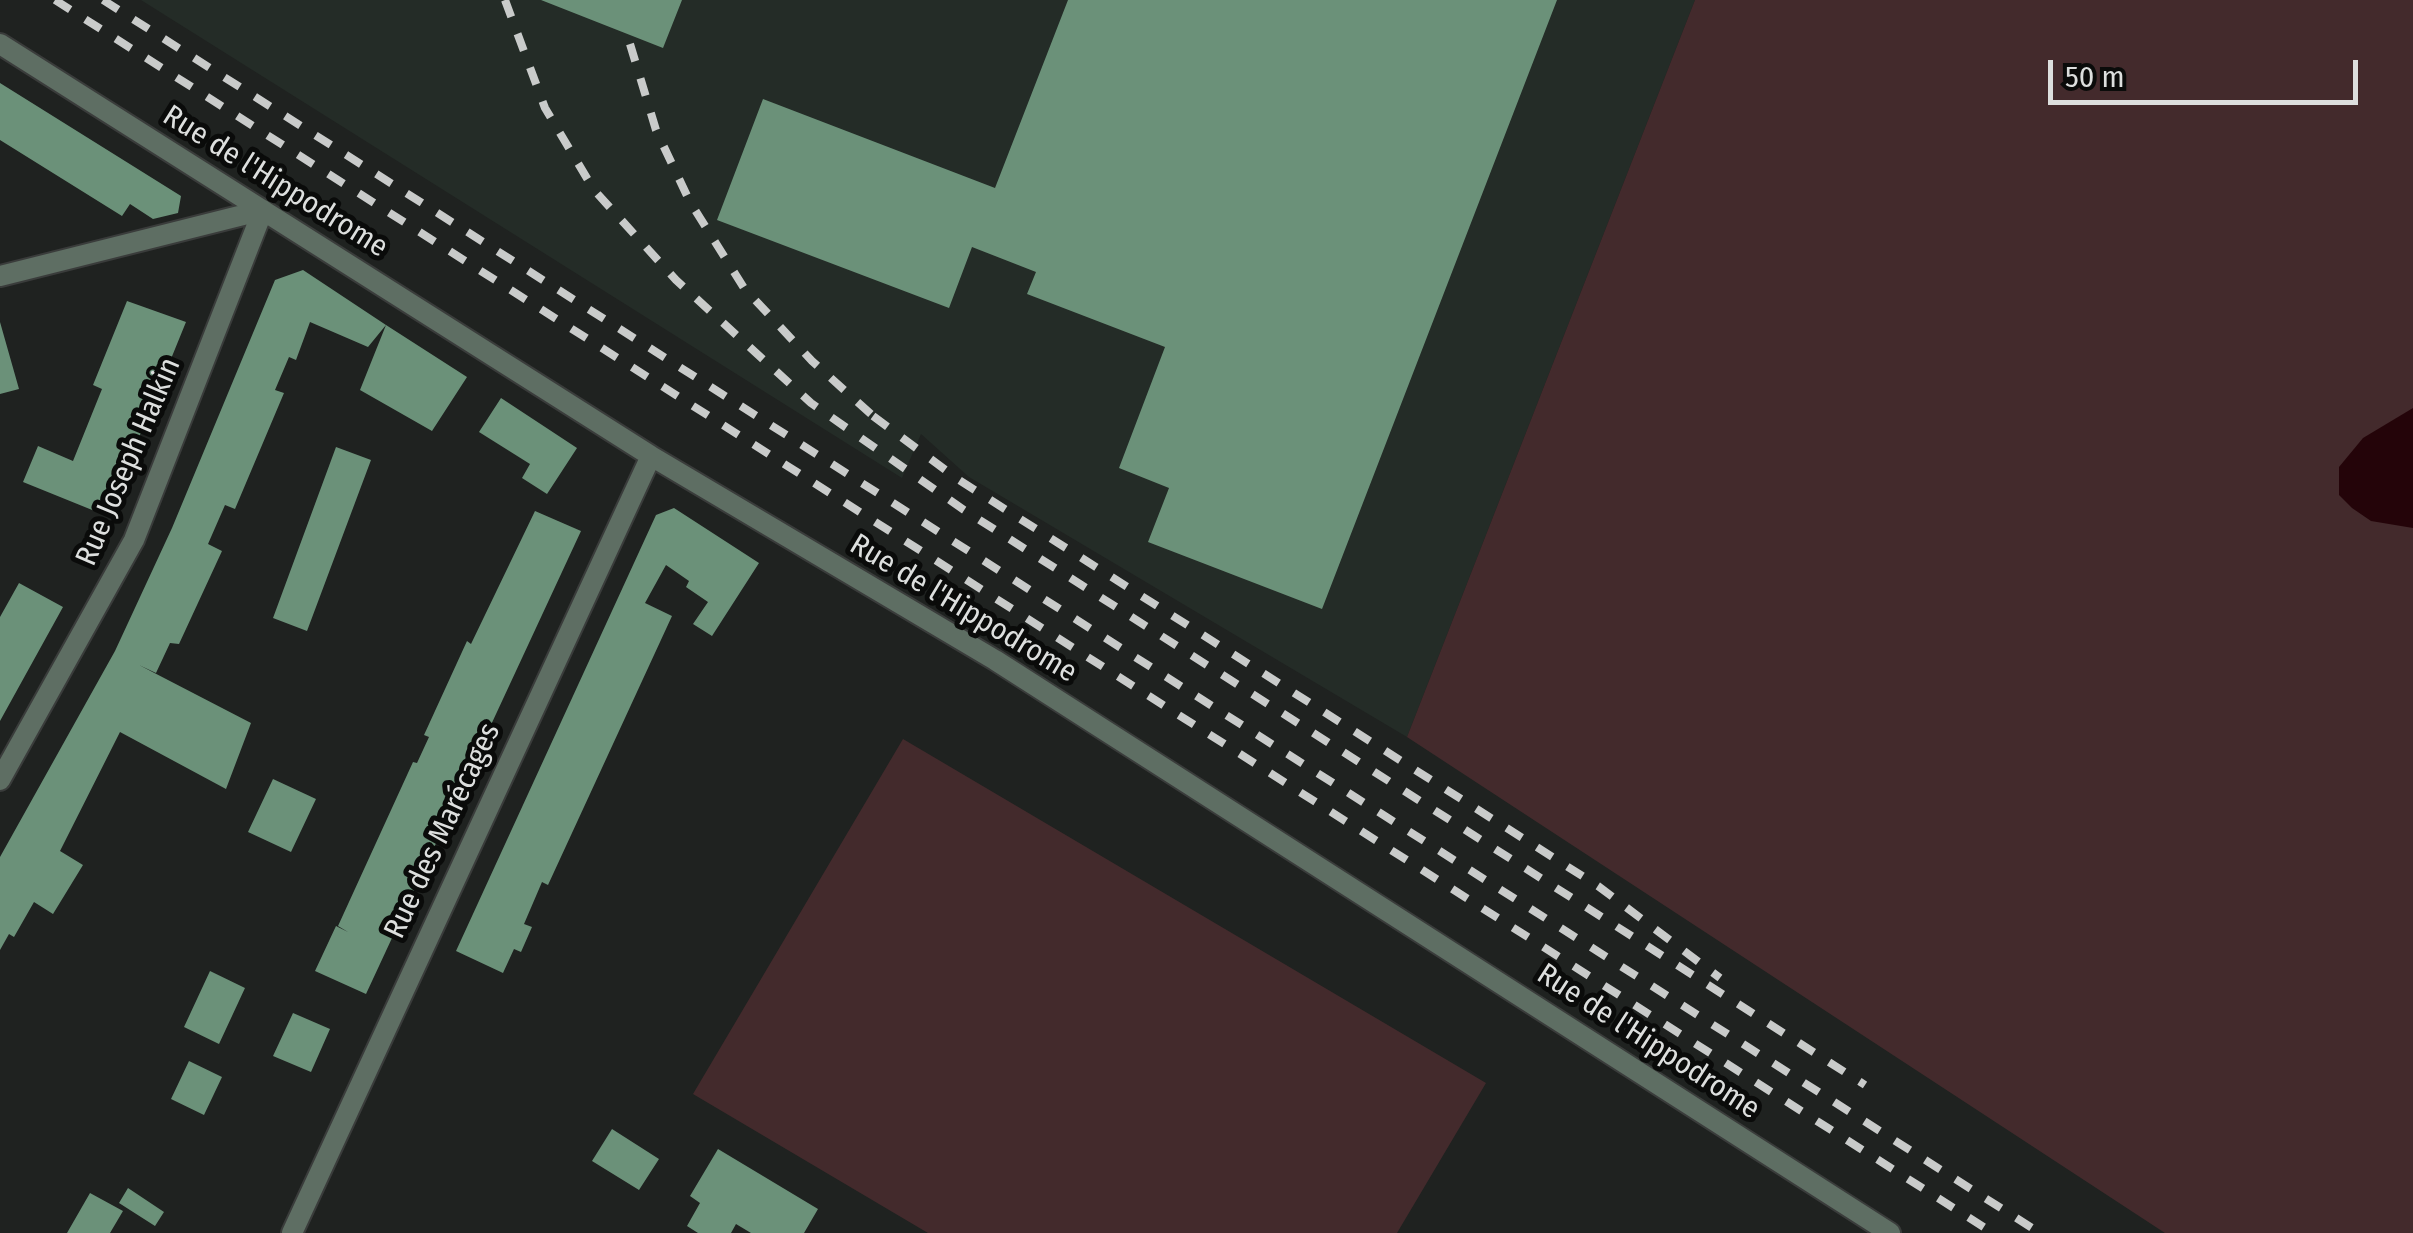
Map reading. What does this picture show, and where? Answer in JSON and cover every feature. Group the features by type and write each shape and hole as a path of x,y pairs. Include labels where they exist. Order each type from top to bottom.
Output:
{"street":[{"name":"Rue de l'Hippodrome","path":"0,44 651,456 995,660 1890,1233"},
{"path":"0,276 264,210"},
{"name":"Rue Joseph Halkin","path":"0,780 134,540 264,210"},
{"name":"Rue des Marécages","path":"292,1233 651,456"}],"shaded area":[{"path":"141,0 1695,0 1407,737 969,477 921,434 902,478"},
{"path":"1695,0 2413,0 2413,1233 2165,1233 1407,737"},
{"path":"2413,408 2413,528 2371,521 2339,495 2339,467 2363,438"},
{"path":"903,739 1486,1083 1397,1233 928,1233 693,1094"}],"building":[{"path":"541,0 682,0 663,48"},
{"path":"1068,0 1557,0 1322,609 1148,542 1169,488 1119,468 1165,347 1027,294 1036,272 972,247 949,308 717,220 763,99 995,188"},
{"path":"0,83 181,196 178,213 153,219 130,204 122,216 0,140"},
{"path":"303,270 386,325 368,347 310,322 296,360 289,357 275,390 284,393 235,509 225,505 208,544 222,551 179,644 170,643 156,673 139,665 251,723 226,789 120,732 60,851 83,865 53,914 34,902 14,937 9,934 0,950 0,857 115,651 172,528 275,280"},
{"path":"127,301 186,322 107,516 23,482 38,446 73,461 102,389 93,385"},
{"path":"0,322 19,389 0,394"},
{"path":"386,325 467,377 432,431 360,390"},
{"path":"501,398 577,448 547,494 522,478 530,464 479,432"},
{"path":"336,447 371,460 307,631 273,618"},
{"path":"674,508 759,563 712,636 693,624 708,602 686,587 689,581 666,565 645,603 672,616 548,885 542,882 524,924 532,927 521,952 514,949 503,973 456,951 656,515"},
{"path":"535,511 581,531 366,994 315,971 336,926 348,932 338,926 413,762 417,763 429,737 424,735 467,641 471,644"},
{"path":"19,583 63,607 0,721 0,617"},
{"path":"273,779 316,799 291,852 248,832"},
{"path":"210,971 245,988 219,1044 184,1027"},
{"path":"293,1013 330,1029 311,1072 273,1056"},
{"path":"189,1061 222,1077 204,1115 171,1099"},
{"path":"612,1129 659,1159 639,1190 592,1161"},
{"path":"718,1149 818,1209 804,1233 751,1233 736,1224 731,1233 698,1233 687,1226 700,1203 690,1196"},
{"path":"128,1188 164,1212 155,1226 119,1203"},
{"path":"90,1193 123,1211 110,1233 67,1233"}],"railway":[{"path":"55,0 1993,1233"},
{"path":"103,0 2040,1233"},
{"path":"505,0 545,108 594,190 676,280 811,403 964,510 1865,1085"},
{"path":"630,44 656,130 690,202 744,288 812,361 882,424"},
{"path":"873,416 959,480 1598,886 1720,978"}]}
